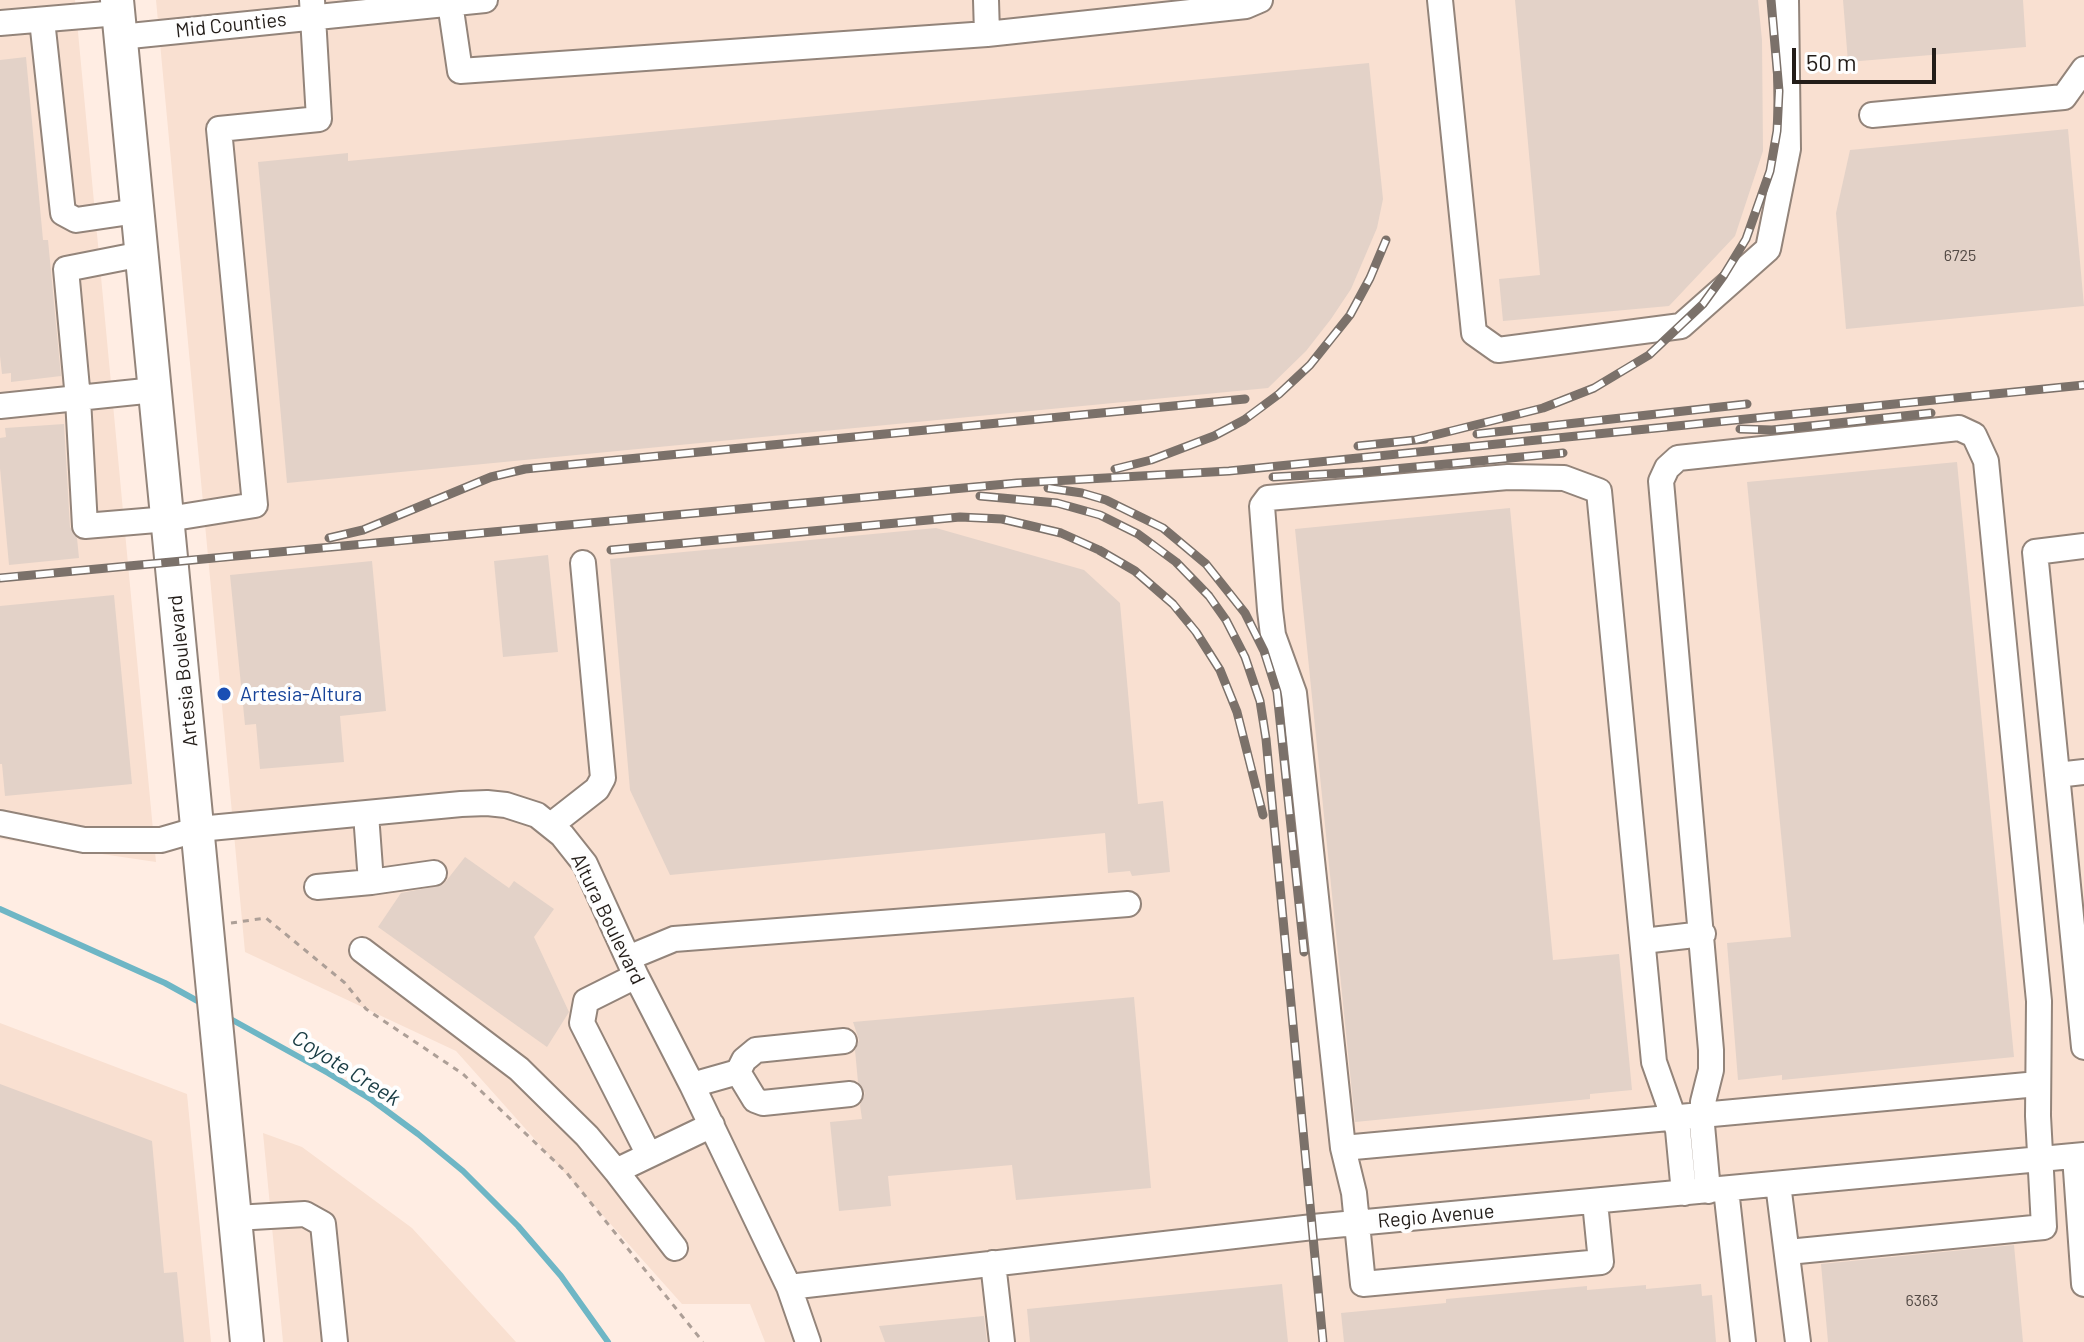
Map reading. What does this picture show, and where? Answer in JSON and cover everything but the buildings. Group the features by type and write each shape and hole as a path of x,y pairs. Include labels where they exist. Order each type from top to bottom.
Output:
{"main road":[{"name":"Artesia Boulevard","path":"118,17 247,1342"}],"street":[{"name":"Mid Counties","path":"0,23 485,0"},
{"path":"986,0 987,34"},
{"path":"450,3 460,71 987,34 1246,6 1260,0"},
{"path":"1440,0 1474,333 1498,350 1681,326 1768,249 1788,149 1786,0"},
{"path":"142,254 66,269 85,526 168,519 255,505 219,129 319,119 313,8"},
{"path":"42,20 63,213 76,220 137,211"},
{"path":"1872,115 2064,97 2081,83"},
{"path":"0,406 155,390"},
{"path":"1743,1342 1706,1191 1702,1117 1711,1061 1703,934 1661,481 1667,468 1678,458 1959,428 1974,435 1986,461 2039,1001 2039,1159 2044,1227 1788,1252"},
{"path":"1595,1202 1601,1262 1363,1284 1354,1193 1343,1148 1294,693 1273,635 1262,506 1268,498 1508,477 1564,478 1599,491 1654,1062 1681,1144 1706,1191"},
{"path":"2084,546 2035,552 2084,1047"},
{"path":"551,825 597,789 603,778 583,563"},
{"path":"2057,775 2084,772"},
{"name":"Altura Boulevard","path":"0,823 84,840 161,840 199,829 487,803 521,809 551,825 585,864 632,967 789,1287 808,1342"},
{"path":"366,814 371,882"},
{"path":"317,887 434,873"},
{"path":"649,1155 582,1023 586,1001 674,939 1128,904"},
{"path":"1643,941 1703,934"},
{"path":"362,950 519,1069 587,1136 675,1248"},
{"path":"692,1085 738,1072 744,1060 756,1050 844,1041"},
{"path":"738,1072 755,1100 763,1103 850,1094"},
{"path":"1343,1148 2038,1084"},
{"path":"616,1171 712,1125"},
{"path":"2080,1156 2084,1284"},
{"name":"Regio Avenue","path":"789,1287 1357,1223 2080,1156"},
{"path":"1778,1184 1798,1342"},
{"path":"235,1218 305,1214 323,1224 335,1342"},
{"path":"993,1263 1002,1342"}],"path":[{"path":"208,929 266,918 345,983 366,1009 463,1074 566,1172 703,1342"}],"shaded area":[{"path":"0,0 75,0 156,862 0,839"},
{"path":"156,0 2084,0 2084,1342 765,1342 750,1304 682,1304 456,1051 245,952"},
{"path":"0,1023 187,1094 211,1342 0,1342"},
{"path":"263,1133 302,1147 412,1228 516,1342 283,1342"}],"waterway":[{"name":"Coyote Creek","path":"0,909 165,983 203,1004"},
{"name":"Coyote Creek","path":"227,1017 372,1100 463,1171 518,1226 561,1276 608,1342"}],"railway":[{"path":"1415,440 1543,408 1594,388 1649,355 1703,304 1746,239 1770,171 1777,131 1779,91 1771,0"},
{"path":"1115,469 1151,460 1214,436 1244,420 1279,394 1310,365 1350,315 1386,240"},
{"path":"0,578 1017,483 1229,471 2084,385"},
{"path":"329,538 363,530 491,477 525,469 1245,399"},
{"path":"1477,434 1747,404"},
{"path":"1740,429 1772,430 1931,413"},
{"path":"1358,446 1425,439"},
{"path":"1273,477 1563,453"},
{"path":"1048,488 1106,500 1163,528 1206,564 1245,613 1264,651 1277,692 1304,952"},
{"path":"980,496 1057,503 1100,515 1138,534 1176,562 1209,596 1226,620 1245,657 1260,701 1266,739 1323,1342"},
{"path":"611,550 960,517 1002,519 1061,533 1135,571 1173,604 1196,632 1220,670 1237,712 1263,815"}],"place":[{"name":"Artesia-Altura","path":"224,694"}]}
